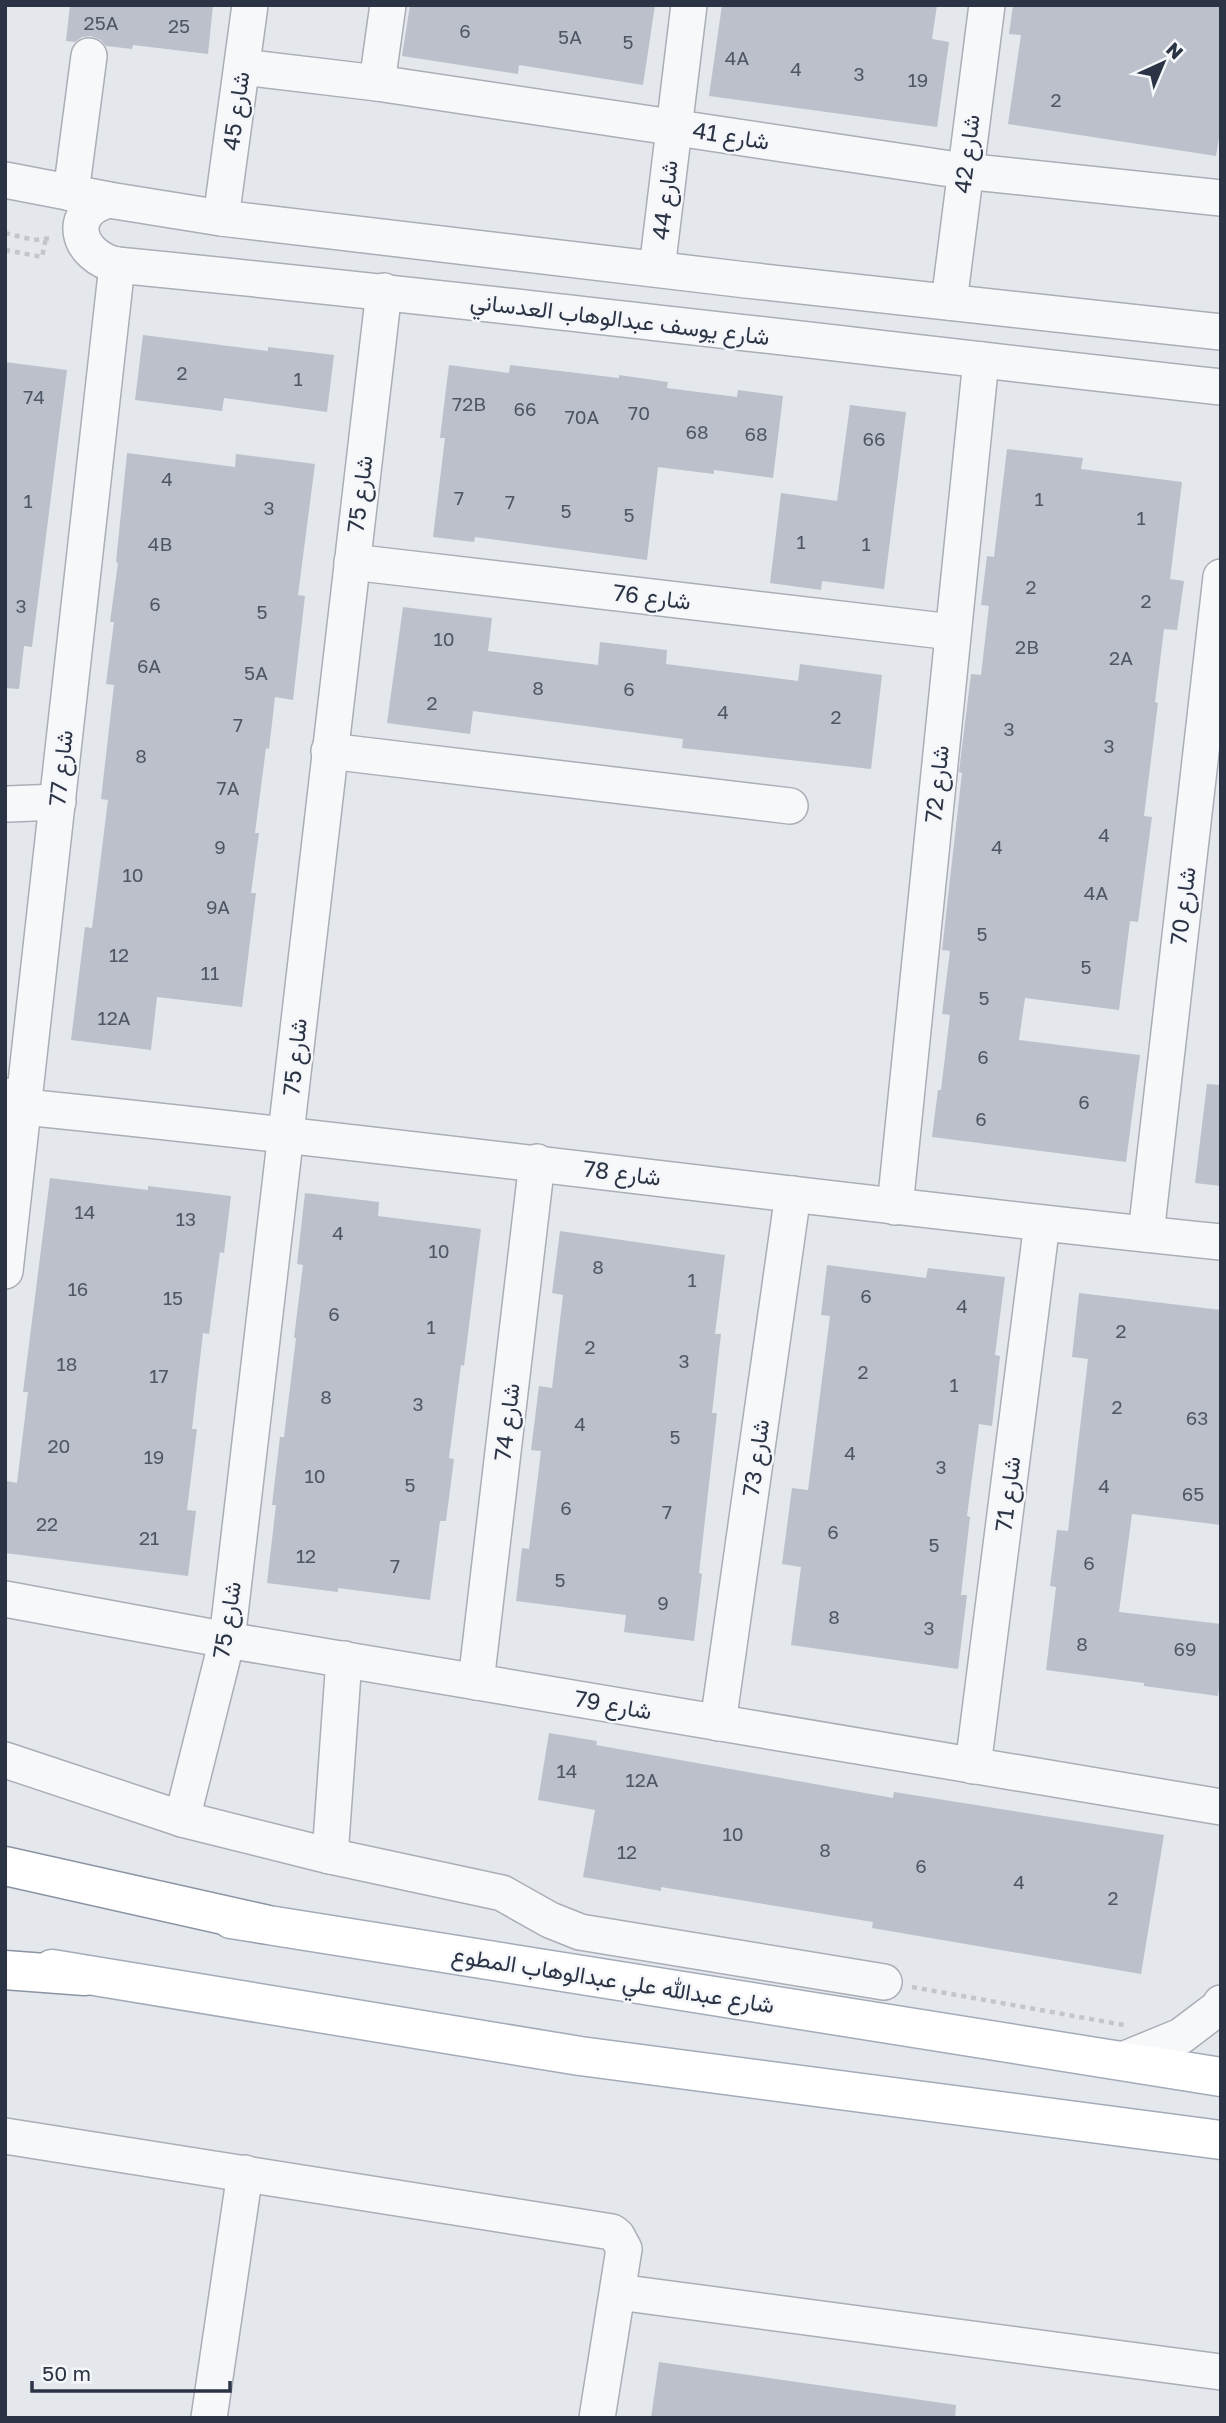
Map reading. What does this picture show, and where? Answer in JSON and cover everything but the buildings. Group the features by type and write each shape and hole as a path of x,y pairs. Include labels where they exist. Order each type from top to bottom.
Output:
{"main road":[{"path":"5,1866 264,1924"},
{"name":"شارع عبدالله علي عبدالوهاب المطوع","path":"5,1883 264,1924 1123,2043 1221,2077"},
{"path":"5,1959 85,1976 580,2056 1221,2140"},
{"path":"5,1970 85,1976"}],"street":[{"name":"شارع 45","path":"221,218 250,5"},
{"path":"377,83 387,5"},
{"name":"شارع 44","path":"657,269 689,5"},
{"name":"شارع 42","path":"949,302 987,5"},
{"path":"71,193 89,56"},
{"name":"شارع 41","path":"242,67 377,83 964,171 1221,198"},
{"path":"5,180 221,218 746,280 1221,332"},
{"name":"شارع يوسف عبدالوهاب العدساني","path":"109,200 94,205 86,213 81,235 97,258 117,265 384,291 747,335 1221,387"},
{"name":"شارع 77","path":"5,1271 15,1101 58,802 117,265"},
{"path":"746,280 756,286 766,307 764,319 747,335"},
{"path":"818,341 810,333 805,321 806,309 812,299 822,291 834,289"},
{"name":"شارع 75","path":"182,1819 227,1640 384,291"},
{"name":"شارع 72","path":"895,1207 981,360"},
{"name":"شارع 76","path":"352,562 952,632"},
{"name":"شارع 70","path":"1146,1234 1221,577"},
{"path":"329,751 790,806"},
{"path":"6,812 58,802"},
{"name":"شارع 78","path":"15,1101 895,1207 1221,1242"},
{"name":"شارع 74","path":"476,1682 537,1162"},
{"name":"شارع 73","path":"718,1723 793,1194"},
{"name":"شارع 71","path":"973,1766 1042,1223"},
{"name":"شارع 79","path":"5,1599 227,1640 1221,1807"},
{"path":"330,1856 344,1659"},
{"path":"5,1760 182,1819 330,1856 502,1893 550,1920 580,1932 884,1982"},
{"path":"1123,2043 1181,2036 1221,2003"},
{"path":"5,2136 612,2232 624,2249 597,2418"},
{"path":"209,2418 245,2173"},
{"path":"618,2292 1221,2372"}],"path":[{"path":"5,233 34,240"},
{"path":"5,250 42,257 46,238"},
{"path":"884,1982 1123,2043"}]}
